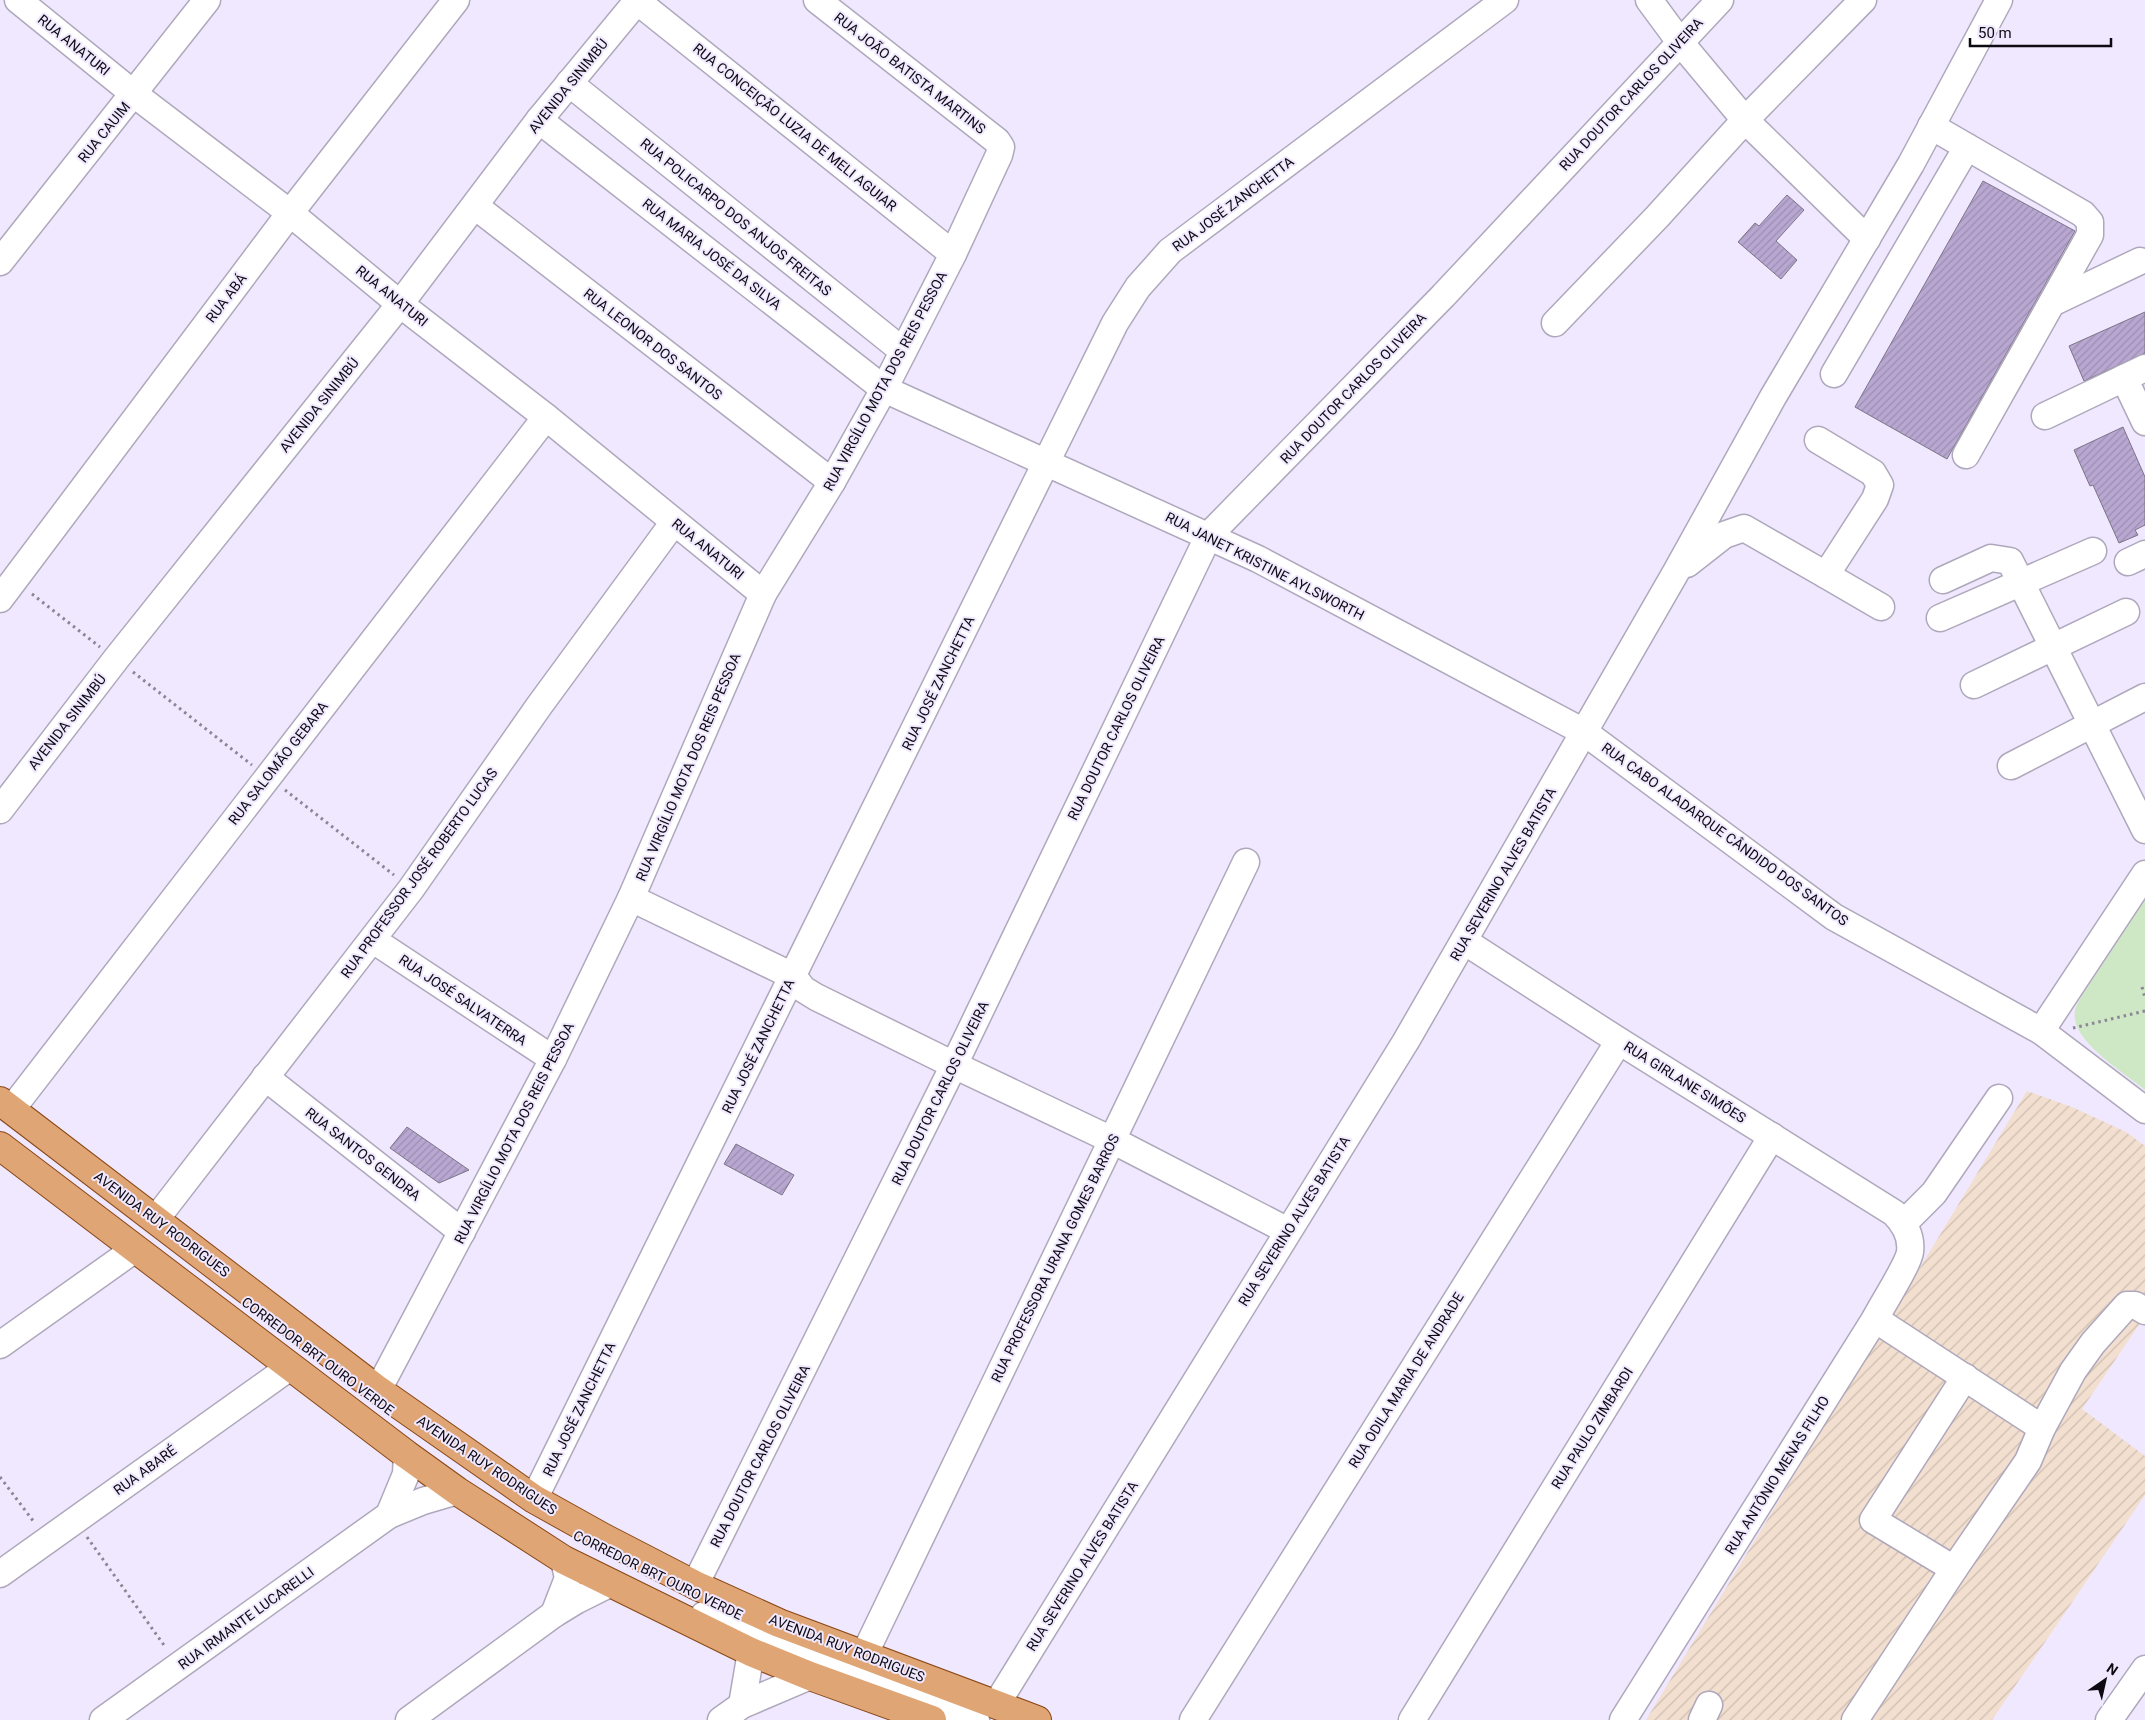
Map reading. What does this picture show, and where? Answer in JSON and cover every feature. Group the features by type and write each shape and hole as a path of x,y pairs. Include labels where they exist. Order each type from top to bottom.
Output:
{"main road":[{"name":"AVENIDA RUY RODRIGUES","path":"3,1115 156,1219 371,1406 407,1455 457,1491 564,1560 751,1652 810,1676 932,1720"},
{"name":"AVENIDA RUY RODRIGUES","path":"0,1146 290,1367 371,1406 534,1500 695,1585 779,1622 864,1655 993,1716 1037,1720"}],"street":[{"name":"RUA ANATURI","path":"18,0 134,94 290,213 400,304 546,417 763,594"},
{"name":"RUA CAUIM","path":"0,262 207,0"},
{"name":"RUA ABÁ","path":"7,589 290,213 456,0"},
{"name":"RUA JOÃO BATISTA MARTINS","path":"817,0 997,141 1001,147"},
{"name":"RUA JOSÉ ZANCHETTA","path":"534,1500 1115,323 1138,287 1170,251 1506,0"},
{"path":"1649,0 1680,42 1745,120 1867,240"},
{"name":"RUA DOUTOR CARLOS OLIVEIRA","path":"695,1585 954,1065 1209,535 1443,296 1720,0"},
{"path":"1555,323 1745,120 1862,0"},
{"name":"RUA SEVERINO ALVES BATISTA","path":"993,1716 1406,1041 1676,572 1773,397 1867,240 1999,0"},
{"name":"AVENIDA SINIMBÚ","path":"0,810 116,659 400,304 569,83 638,1"},
{"name":"RUA CONCEIÇÃO LUZIA DE MELI AGUIAR","path":"638,1 954,254"},
{"name":"RUA POLICARPO DOS ANJOS FREITAS","path":"569,83 903,351"},
{"name":"RUA MARIA JOSÉ DA SILVA","path":"540,120 884,389"},
{"path":"1931,126 2083,214 2090,222 2090,235 1966,454"},
{"name":"RUA VIRGÍLIO MOTA DOS REIS PESSOA","path":"371,1406 553,1059 631,898 763,594 832,482 884,389 954,254 1001,147"},
{"path":"1834,374 1967,147"},
{"name":"RUA LEONOR DOS SANTOS","path":"474,206 832,482"},
{"path":"2052,303 2140,261"},
{"path":"2045,416 2134,373 2145,422"},
{"name":"RUA JANET KRISTINE AYLSWORTH","path":"884,389 1258,558 1584,732"},
{"name":"RUA SALOMÃO GEBARA","path":"3,1115 546,417"},
{"path":"1818,440 1873,473 1880,485 1875,499 1826,575"},
{"name":"RUA PROFESSOR JOSÉ ROBERTO LUCAS","path":"156,1219 264,1077 373,940 674,522"},
{"path":"1676,572 1724,535 1744,528 1882,607"},
{"path":"1940,618 2093,551"},
{"path":"1943,580 1990,558 2010,561 2093,724 2138,797 2145,830"},
{"path":"1974,685 2126,612"},
{"path":"2011,766 2145,697"},
{"name":"RUA CABO ALADARQUE CÂNDIDO DOS SANTOS","path":"1584,732 1834,916 2041,1031 2145,1110"},
{"name":"RUA PROFESSORA URANA GOMES BARROS","path":"864,1655 1246,862"},
{"path":"2041,1031 2145,874"},
{"path":"631,898 793,976 804,989 816,997 1112,1140 1288,1231"},
{"name":"RUA JOSÉ SALVATERRA","path":"373,940 553,1059"},
{"name":"RUA GIRLANE SIMÕES","path":"1464,941 1894,1212 1904,1223"},
{"name":"RUA ODILA MARIA DE ANDRADE","path":"1193,1720 1619,1040"},
{"name":"RUA SANTOS GENDRA","path":"264,1077 462,1232"},
{"path":"1904,1223 1934,1194 1999,1098"},
{"name":"CORREDOR BRT OURO VERDE","path":"3,1115 371,1406 419,1434 526,1507 606,1552 689,1594 773,1631 993,1716"},
{"name":"RUA PAULO ZIMBARDI","path":"1412,1720 1772,1136"},
{"name":"RUA ANTÔNIO MENAS FILHO","path":"1623,1720 1875,1319 1910,1253 1910,1238 1904,1223"},
{"path":"0,1345 135,1249"},
{"path":"1855,1720 1954,1569 2028,1461 2042,1428 2073,1371 2093,1343 2127,1305 2135,1305 2145,1311"},
{"path":"1875,1319 2042,1428"},
{"name":"RUA ABARÉ","path":"0,1574 290,1367"},
{"path":"1954,1569 1873,1520 1965,1377"},
{"path":"390,1515 406,1474 407,1455"},
{"name":"RUA IRMANTE LUCARELLI","path":"103,1720 390,1515 457,1491"},
{"path":"554,1614 568,1578 564,1560"},
{"path":"409,1720 554,1614 611,1583"},
{"path":"742,1704 751,1652"},
{"path":"2109,1720 2145,1669"},
{"path":"721,1720 742,1704 810,1676"}],"path":[{"path":"7,589 116,659 411,888"},
{"path":"2142,987 2145,998"},
{"path":"2070,1028 2145,1011"},
{"path":"0,1477 47,1540"},
{"path":"74,1521 179,1666"}],"shaded area":[{"path":"2027,1091 2072,1107 2126,1132 2145,1146 2145,1316 2082,1409 2145,1456 2145,1495 1992,1720 1646,1720"}],"green space":[{"path":"2145,900 2145,1090 2093,1049 2078,1029 2075,1012 2081,997"}],"building":[{"path":"1983,181 2075,231 1947,459 1855,407"},
{"path":"1787,195 1804,210 1776,241 1797,260 1781,279 1738,242 1755,223 1759,226"},
{"path":"2145,312 2145,353 2084,381 2069,346"},
{"path":"2123,427 2145,477 2145,525 2135,530 2138,535 2119,543 2093,485 2090,486 2074,450"},
{"path":"407,1127 469,1170 439,1183 390,1148"},
{"path":"736,1144 794,1175 782,1195 724,1164"}]}
